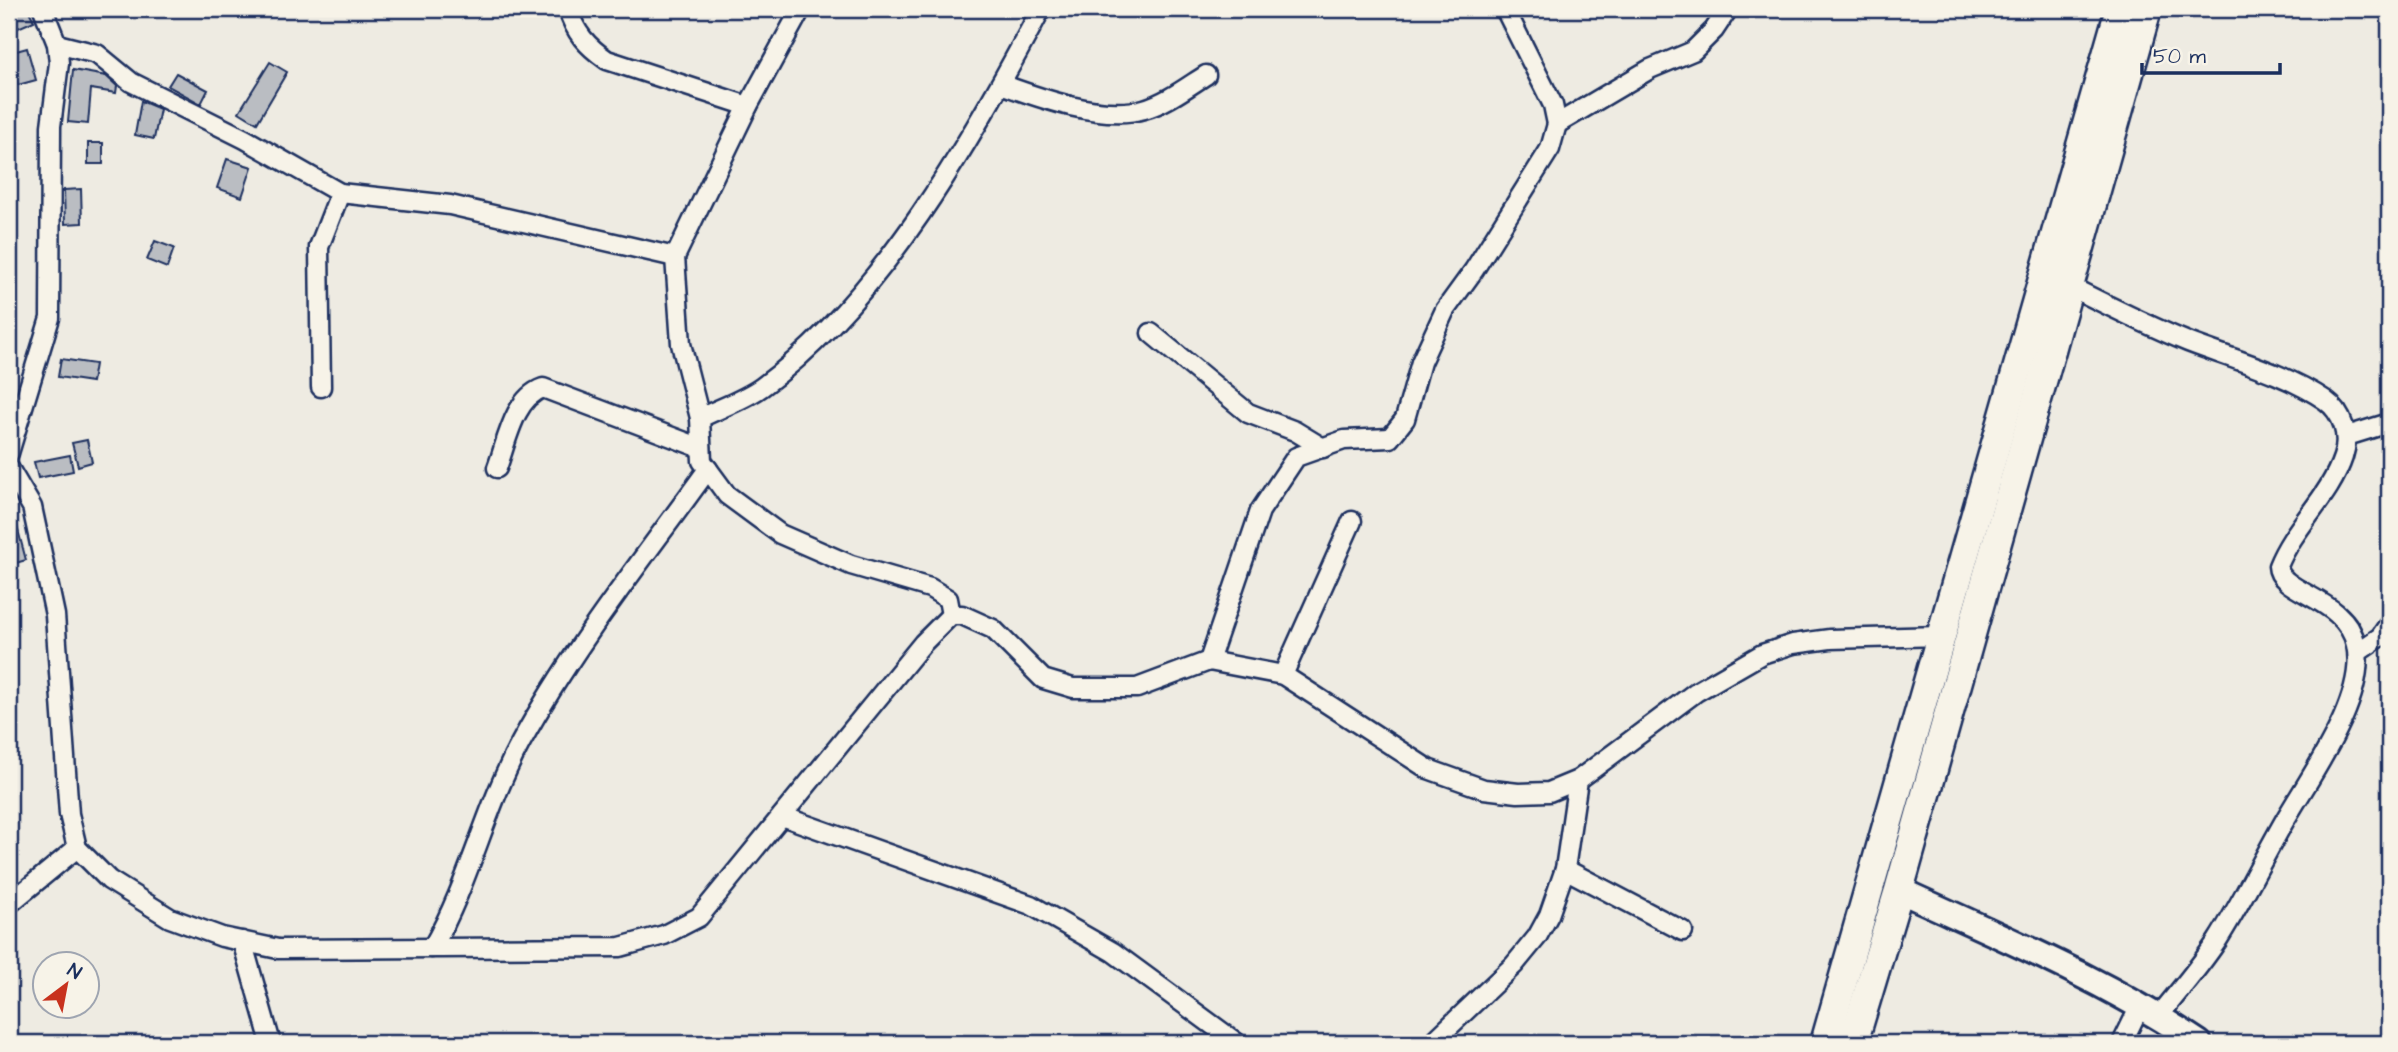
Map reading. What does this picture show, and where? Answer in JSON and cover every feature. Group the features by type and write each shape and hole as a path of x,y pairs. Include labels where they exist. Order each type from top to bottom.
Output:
{"main road":[{"path":"1825,1043 2120,9"},
{"path":"1853,1043 1899,890 2067,285 2147,9"}],"street":[{"path":"9,453 50,318 51,126 59,63 57,44 43,9"},
{"path":"568,9 578,33 589,47 607,60 748,106"},
{"path":"801,9 748,106 675,257 681,344 700,418 702,461 727,495 780,534 852,565 930,587 948,599 951,615"},
{"path":"700,418 761,388 833,323 907,235 1001,84 1041,9"},
{"path":"1209,661 1260,511 1296,457 1344,440 1390,438 1405,419 1421,362 1445,310 1474,270 1550,149 1557,124 1553,105 1505,9"},
{"path":"1557,124 1650,69 1693,51 1714,30 1728,9"},
{"path":"57,44 97,54 131,82 245,139 340,193 450,205 675,257"},
{"path":"1001,84 1048,101 1117,112 1144,109 1206,75"},
{"path":"321,387 319,247 340,193"},
{"path":"2067,285 2166,333 2275,375 2325,401 2340,416 2347,436 2339,466 2285,548 2278,566 2283,579 2341,615 2353,633 2358,652 2349,700 2325,754 2216,942 2122,1043"},
{"path":"1151,333 1248,413 1295,431 1322,448"},
{"path":"497,468 521,405 529,393 543,387 701,447"},
{"path":"2347,436 2389,423"},
{"path":"9,468 32,507 55,615 69,814 77,848 109,880 170,918 242,941 278,948 620,947 664,935 699,916 923,643 951,615 962,615 993,629 1043,679 1073,688 1137,688 1209,661 1283,674 1401,754 1456,780 1484,789 1518,793 1549,792 1578,780 1696,692 1762,654 1793,644 1830,639 1941,636"},
{"path":"432,947 465,883 483,829 520,744 559,677 708,469"},
{"path":"1283,674 1352,521"},
{"path":"2358,652 2380,637 2389,624"},
{"path":"1432,1043 1514,965 1537,937 1549,915 1566,869 1578,780"},
{"path":"782,816 1031,905 1113,952 1237,1043"},
{"path":"9,904 77,848"},
{"path":"1566,869 1683,930"},
{"path":"1899,890 2052,961 2149,1012 2199,1043"},
{"path":"242,941 271,1043"}],"building":[{"path":"28,9 34,21 9,32 9,13"},
{"path":"27,48 36,80 18,85 9,53"},
{"path":"270,62 287,72 257,123 239,112"},
{"path":"73,70 106,76 117,86 116,93 91,89 88,124 68,122"},
{"path":"176,73 208,90 201,104 168,86"},
{"path":"141,101 160,109 154,139 135,135"},
{"path":"88,143 103,143 103,164 88,164"},
{"path":"227,159 252,167 242,197 217,188"},
{"path":"81,189 82,223 65,224 64,190"},
{"path":"155,241 174,248 167,268 147,260"},
{"path":"61,359 95,364 92,382 58,377"},
{"path":"87,440 92,462 78,466 72,443"},
{"path":"70,455 73,471 38,478 34,462"},
{"path":"9,515 14,515 26,560 9,565"}]}
